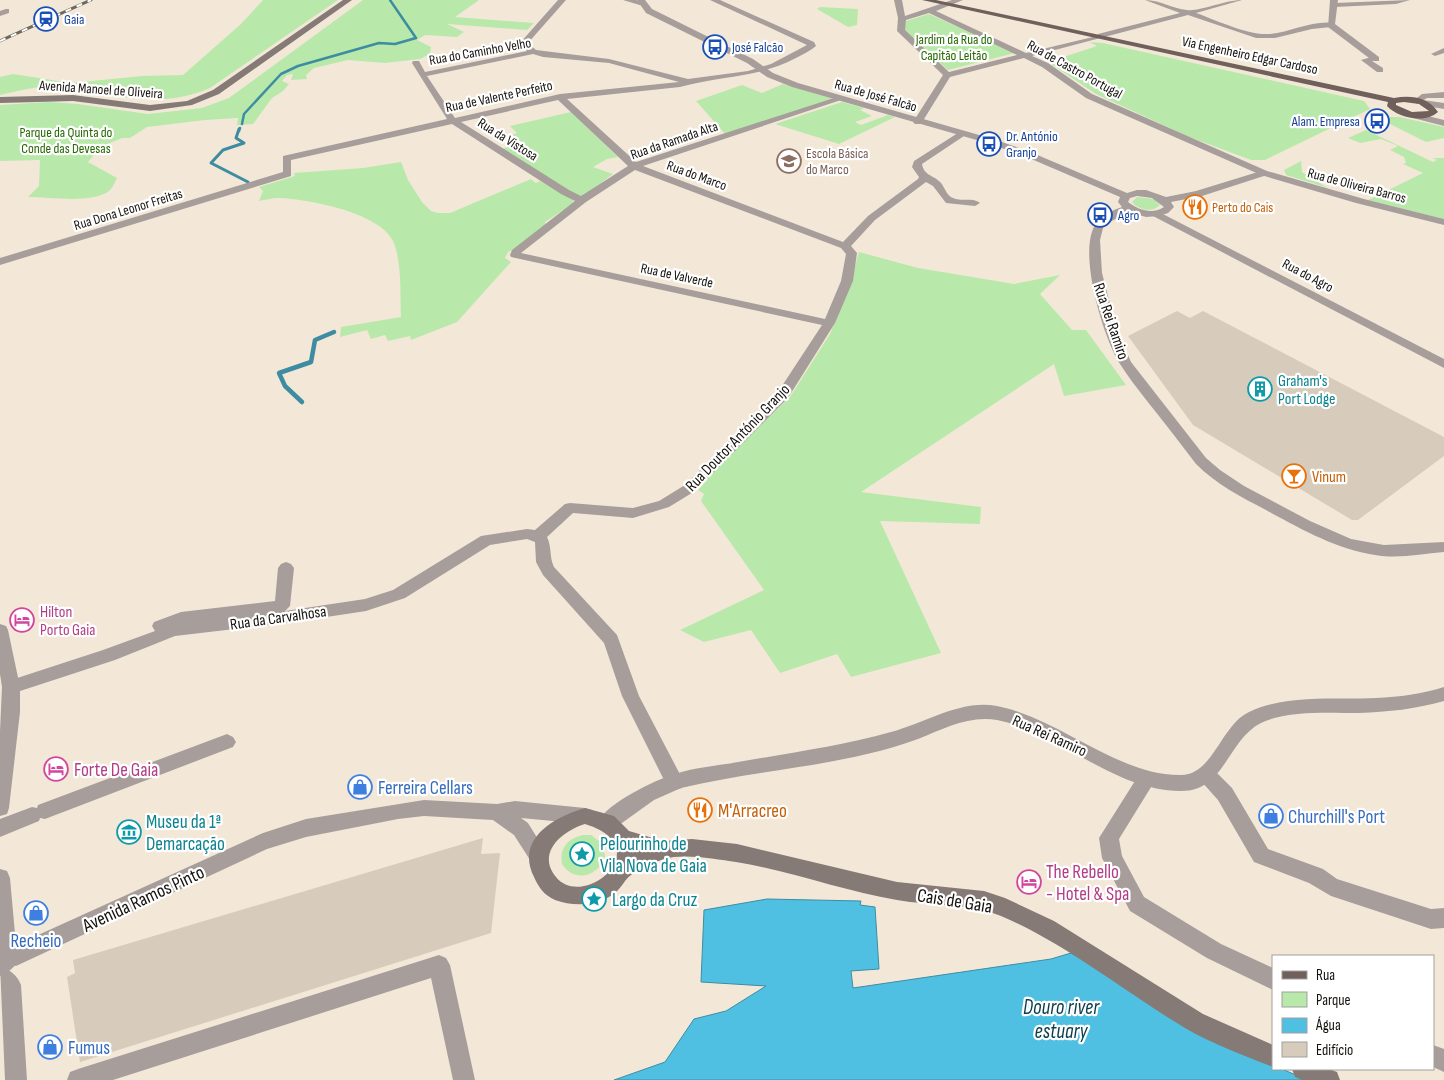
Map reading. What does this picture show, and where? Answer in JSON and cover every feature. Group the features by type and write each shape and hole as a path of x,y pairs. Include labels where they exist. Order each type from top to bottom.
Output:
{"main road":[{"name":"Avenida Manoel de Oliveira","path":"0,100 73,98 150,108 189,103 216,92 348,0"},
{"name":"Via Engenheiro Edgar Cardoso","path":"926,0 1394,101 1420,102"},
{"name":"Via Engenheiro Edgar Cardoso","path":"1394,101 1391,106 1412,115"},
{"path":"1412,115 1424,116 1432,113 1434,110 1432,107 1420,102"},
{"path":"585,816 602,818 608,822 615,826 624,838 627,854 623,869 613,883 598,892 580,896 564,894 549,885 541,872 539,857 544,841 554,828 569,820 585,816"},
{"name":"Cais de Gaia","path":"624,838 663,850 692,848 736,854 896,891 984,901 1005,908 1047,928 1195,1022 1272,1056"},
{"name":"Cais de Gaia","path":"623,869 663,850"},
{"path":"1305,1070 1329,1080"}],"street":[{"path":"533,52 524,43 562,0"},
{"name":"Rua de José Falcão","path":"627,0 642,2 649,11 750,61 761,70 795,85 840,100 1025,153 1128,202"},
{"name":"Rua de Valente Perfeito","path":"264,182 288,174 286,158 560,97 680,84 689,81 749,73 761,70 812,46 714,0"},
{"path":"898,0 902,18 901,31 948,75"},
{"path":"902,18 909,18 959,0"},
{"path":"1151,0 1266,37 1321,25 1331,25 1376,58 1364,60 1380,70"},
{"path":"918,122 948,75 1238,0"},
{"path":"1331,25 1334,2 1396,2 1406,0"},
{"name":"Rua de Castro Portugal","path":"928,10 1045,65 1089,96 1264,173"},
{"path":"1435,54 1444,50"},
{"name":"Rua do Caminho Velho","path":"422,75 533,52 543,55 609,62 689,81"},
{"name":"Rua da Vistosa","path":"416,62 422,75 452,120 565,192 582,200"},
{"path":"1420,102 1425,96 1444,95"},
{"name":"Rua do Marco","path":"560,97 634,166 845,246"},
{"name":"Rua da Ramada Alta","path":"519,257 515,255 516,252 582,200 634,166 840,100"},
{"path":"1420,102 1444,106"},
{"path":"1412,115 1444,123"},
{"path":"961,134 917,163 917,167 924,177 936,182 947,199 953,202 975,203"},
{"name":"Rua Rei Ramiro","path":"1264,173 1206,192 1164,200 1145,193 1128,202 1103,220 1098,226 1094,239 1094,267 1118,348 1128,366 1201,461 1211,472 1226,482 1314,530 1347,543 1378,550 1444,547"},
{"name":"Rua de Oliveira Barros","path":"1264,173 1444,222"},
{"path":"845,246 859,227 874,214 922,181 924,177"},
{"name":"Rua Dona Leonor Freitas","path":"0,262 264,182"},
{"path":"1128,202 1142,213 1157,214 1169,207 1164,200"},
{"name":"Rua do Agro","path":"1157,214 1444,364"},
{"name":"Rua Doutor António Granjo","path":"538,536 570,508 633,513 664,504 690,488 783,394 814,349 829,323 847,282 852,253 845,246"},
{"name":"Rua de Valverde","path":"519,257 829,323"},
{"name":"Rua da Carvalhosa","path":"11,688 109,655 174,630 287,617 366,605 398,594 486,540 527,534 538,536"},
{"path":"538,536 544,546 543,561 548,571 611,640 630,696 675,782"},
{"path":"109,655 114,644 181,618 282,606 286,568"},
{"path":"0,630 11,688 12,712 0,808"},
{"path":"1444,694 1415,702 1296,708 1264,714 1249,720 1239,730 1207,775 1225,794 1261,856 1316,876 1331,887 1431,919 1444,918"},
{"name":"Rua Rei Ramiro","path":"608,822 636,801 675,782 886,741 962,715 992,712 1022,720 1147,779 1184,783 1198,780 1207,775"},
{"path":"0,828 227,742"},
{"path":"1147,779 1109,838 1112,858 1138,904 1214,951 1272,979"},
{"name":"Avenida Ramos Pinto","path":"5,961 263,842 306,828 406,810 449,808 496,812 515,809 585,816"},
{"name":"Avenida Ramos Pinto","path":"496,812 521,829 539,857"},
{"path":"0,878 5,961"},
{"path":"78,1080 439,965 464,1080"},
{"path":"0,976 10,985 11,1079"}],"green space":[{"path":"263,0 338,0 210,88 189,95 168,99 128,98 46,87 0,95 0,77 13,74 71,83 142,76 183,75 241,24"},
{"name":"Parque da Quinta do Conde das Devesas","path":"363,0 479,0 455,17 534,23 527,30 447,24 464,32 457,37 425,35 417,40 431,47 430,54 420,59 385,63 348,60 314,68 306,75 307,79 291,80 293,74 287,75 282,81 289,84 283,91 272,98 253,124 237,125 238,118 147,127 130,138 122,138 100,147 88,162 117,178 109,191 102,195 81,199 28,197 39,186 40,160 0,161 0,105 49,102 78,104 148,114 202,108 229,98"},
{"path":"820,7 858,9 857,25 848,27 817,9"},
{"name":"Jardim da Rua do Capitão Leitão","path":"929,14 1015,53 948,70 904,31 906,21"},
{"path":"1089,42 1103,43 1364,101 1370,109 1265,160 1251,160 1187,136 1096,94 1048,62 1097,46"},
{"path":"783,84 833,99 726,135 696,101 742,85 762,93"},
{"path":"842,102 864,108 860,110 872,116 855,122 861,125 888,115 895,117 839,144 775,124"},
{"path":"571,112 618,157 607,159 593,167 613,174 582,197 568,191 502,149 522,142 512,135 517,133 510,126"},
{"path":"1387,117 1400,117 1444,127 1444,138 1426,142 1382,120"},
{"path":"1366,130 1433,162 1437,160 1433,158 1444,158 1444,219 1368,200 1423,173 1403,164 1406,163 1404,157 1390,150 1398,146 1381,139 1360,143 1348,138"},
{"path":"1301,161 1302,172 1328,188 1286,175 1284,170"},
{"path":"401,162 408,180 422,202 431,211 438,213 450,213 531,179 536,183 540,181 573,200 574,203 545,222 546,225 515,249 508,252 505,258 511,262 457,322 411,340 410,336 388,341 385,335 371,339 367,330 340,337 341,327 401,317 398,258 393,241 385,231 373,222 341,209 291,199 276,198 259,201 263,191 259,187 295,176 294,173 363,168"},
{"path":"1137,197 1154,199 1160,205 1150,210 1142,209 1132,202"},
{"path":"859,252 918,268 1014,284 1060,275 1040,294 1072,330 1086,330 1126,385 1064,396 1054,364 861,492 981,507 980,524 880,521 941,653 851,677 837,654 780,673 751,630 704,642 680,630 764,590 701,501 704,494 698,490 727,457 790,397 830,334 848,290"},
{"path":"583,835 591,835 603,844 605,857 602,864 591,873 585,875 573,874 562,864 563,849 569,841"}],"water":[{"name":"Douro river estuary","path":"767,899 861,901 860,905 875,907 879,969 851,971 853,988 1051,959 1071,953 1272,1064 1272,1070 1284,1070 1307,1080 614,1080 665,1062 694,1019 726,1011 766,986 701,982 704,910"}],"building":[{"name":"Graham's Port Lodge","path":"1177,311 1190,318 1203,311 1444,437 1444,456 1358,520 1352,520 1193,425 1128,336"},
{"path":"483,838 481,854 500,853 491,933 80,1062 67,977 75,973 73,960"}],"waterway":[{"path":"242,124 244,114 281,74 298,66 379,43 395,44 416,38 390,0"},
{"path":"239,129 236,138 244,143 223,150 211,163 248,182"},
{"path":"302,402 285,386 279,373 311,362 315,340 334,332"}],"railway":[{"path":"0,41 91,0"}],"place":[{"name":"Gaia","path":"46,19"},
{"name":"José Falcão","path":"715,47"},
{"name":"Alam. Empresa","path":"1377,121"},
{"name":"Dr. António Granjo","path":"989,144"},
{"name":"Escola Básica do Marco","path":"789,161"},
{"name":"Perto do Cais","path":"1195,207"},
{"name":"Agro","path":"1100,215"},
{"name":"Graham's Port Lodge","path":"1260,389"},
{"name":"Vinum","path":"1294,476"},
{"name":"Hilton Porto Gaia","path":"22,620"},
{"name":"Forte De Gaia","path":"56,769"},
{"name":"Ferreira Cellars","path":"360,787"},
{"name":"M'Arracreo","path":"700,810"},
{"name":"Churchill's Port","path":"1271,816"},
{"name":"Museu da 1ª Demarcação","path":"129,832"},
{"name":"Pelourinho de Vila Nova de Gaia","path":"582,854"},
{"name":"The Rebello - Hotel & Spa","path":"1029,882"},
{"name":"Largo da Cruz","path":"594,899"},
{"name":"Recheio","path":"36,913"},
{"name":"Fumus","path":"50,1047"}]}
